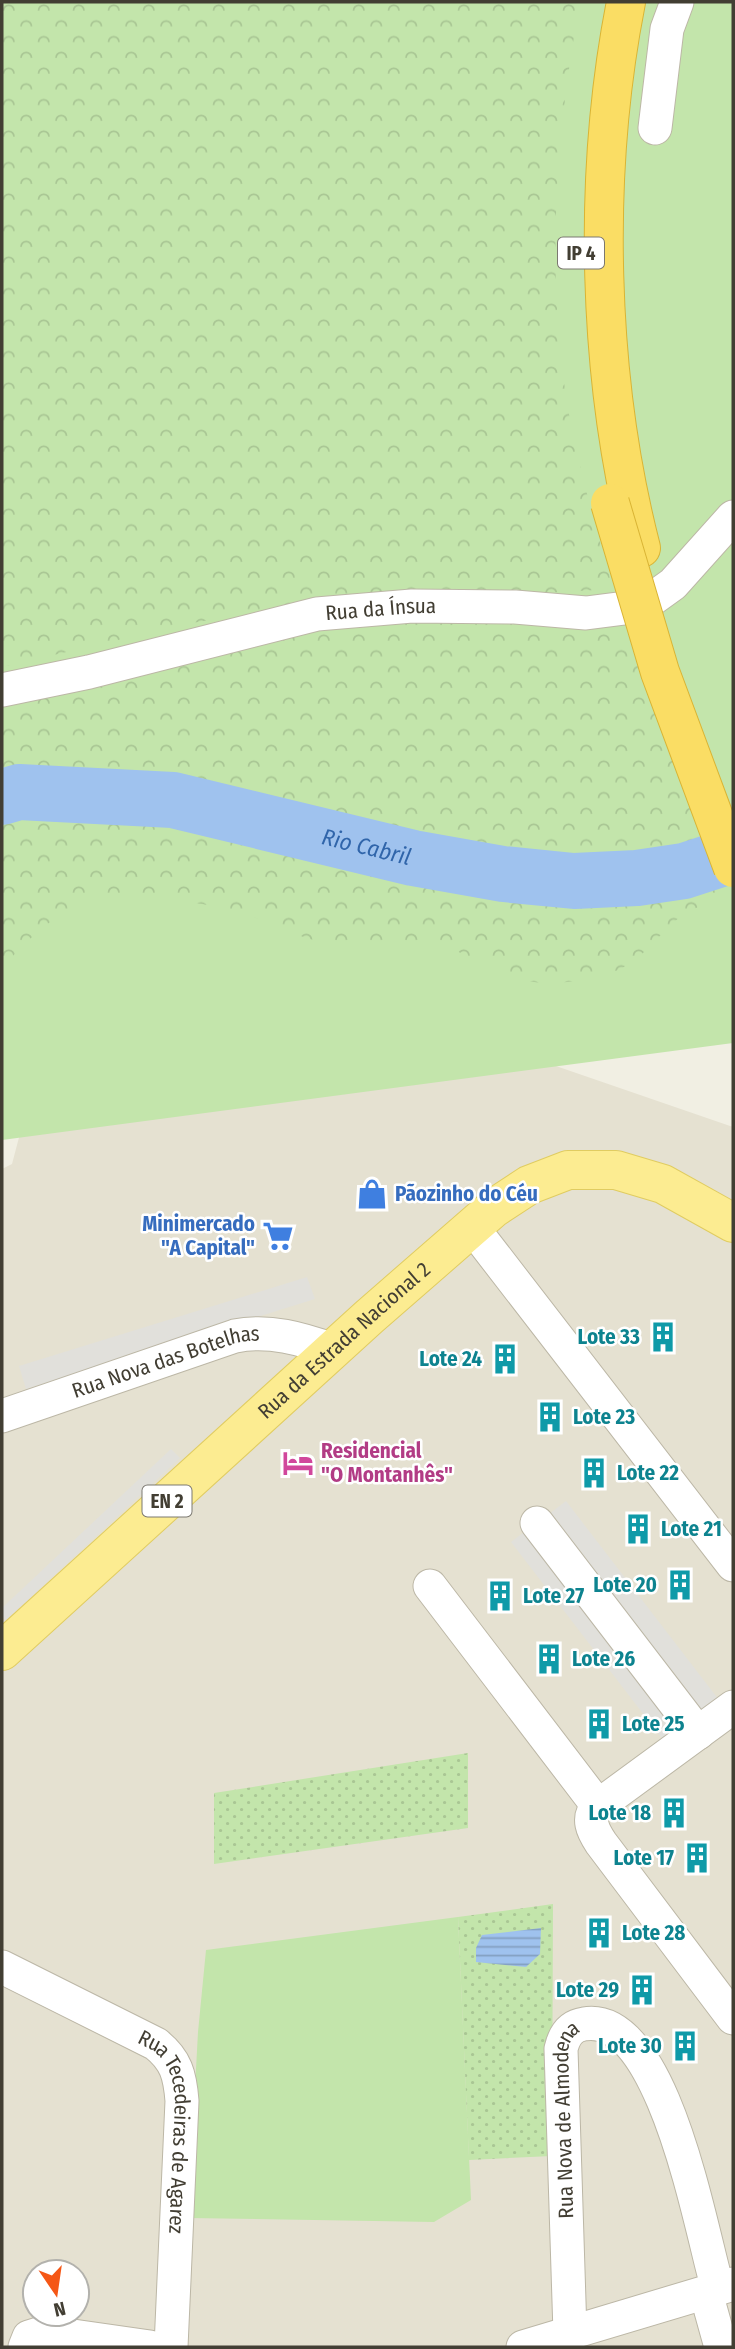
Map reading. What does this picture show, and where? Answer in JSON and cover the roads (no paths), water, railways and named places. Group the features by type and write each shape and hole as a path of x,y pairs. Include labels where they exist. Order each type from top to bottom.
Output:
{"highway":[{"name":"IP 4","path":"602,2 583,143 581,284 584,339 660,671 733,868"},
{"name":"IP 4","path":"619,501 603,195 613,83 626,2"},
{"path":"619,501 645,564 679,671 733,811"}],"main road":[{"name":"Rua da Estrada Nacional 2","path":"2,1651 472,1227 529,1185 568,1170 616,1170 663,1184 733,1223"}],"street":[{"path":"654,128 667,29 677,2"},
{"name":"Rua da Ínsua","path":"2,690 89,672 317,614 412,606 515,607 586,613 633,607 648,601 673,584 733,517"},
{"path":"472,1227 733,1565"},
{"name":"Rua Nova das Botelhas","path":"9,1413 214,1341 246,1334 282,1336 333,1350"},
{"path":"537,1523 698,1733"},
{"path":"430,1586 598,1806"},
{"path":"733,1707 598,1806 592,1815 592,1824 611,1855 733,2018"},
{"name":"Rua Tecedeiras de Agarez","path":"2,1967 156,2044 169,2054 178,2068 182,2101 171,2347"},
{"name":"Rua Nova de Almodena","path":"549,2342 561,2049 568,2032 576,2026 598,2023 616,2029 627,2038 653,2076 670,2114 719,2289"},
{"path":"549,2342 719,2289 721,2347"},
{"path":"25,2347 33,2334 44,2332 150,2347"}],"water":[{"path":"541,1928 540,1954 526,1967 476,1962 476,1948 482,1935"}],"waterway":[{"name":"Rio Cabril","path":"2,797 19,792 173,800 413,858 503,874 574,881 637,878 684,871 733,855"}],"place":[{"name":"Pãozinho do Céu","path":"372,1194"},
{"name":"Minimercado \"A Capital\"","path":"278,1236"},
{"name":"Lote 33","path":"663,1337"},
{"name":"Lote 24","path":"505,1359"},
{"name":"Lote 23","path":"550,1417"},
{"name":"Residencial \"O Montanhês\"","path":"298,1463"},
{"name":"Lote 22","path":"594,1473"},
{"name":"Lote 21","path":"638,1529"},
{"name":"Lote 20","path":"680,1585"},
{"name":"Lote 27","path":"500,1596"},
{"name":"Lote 26","path":"549,1659"},
{"name":"Lote 25","path":"599,1724"},
{"name":"Lote 18","path":"674,1813"},
{"name":"Lote 17","path":"697,1858"},
{"name":"Lote 28","path":"599,1933"},
{"name":"Lote 29","path":"642,1990"},
{"name":"Lote 30","path":"685,2046"}]}
